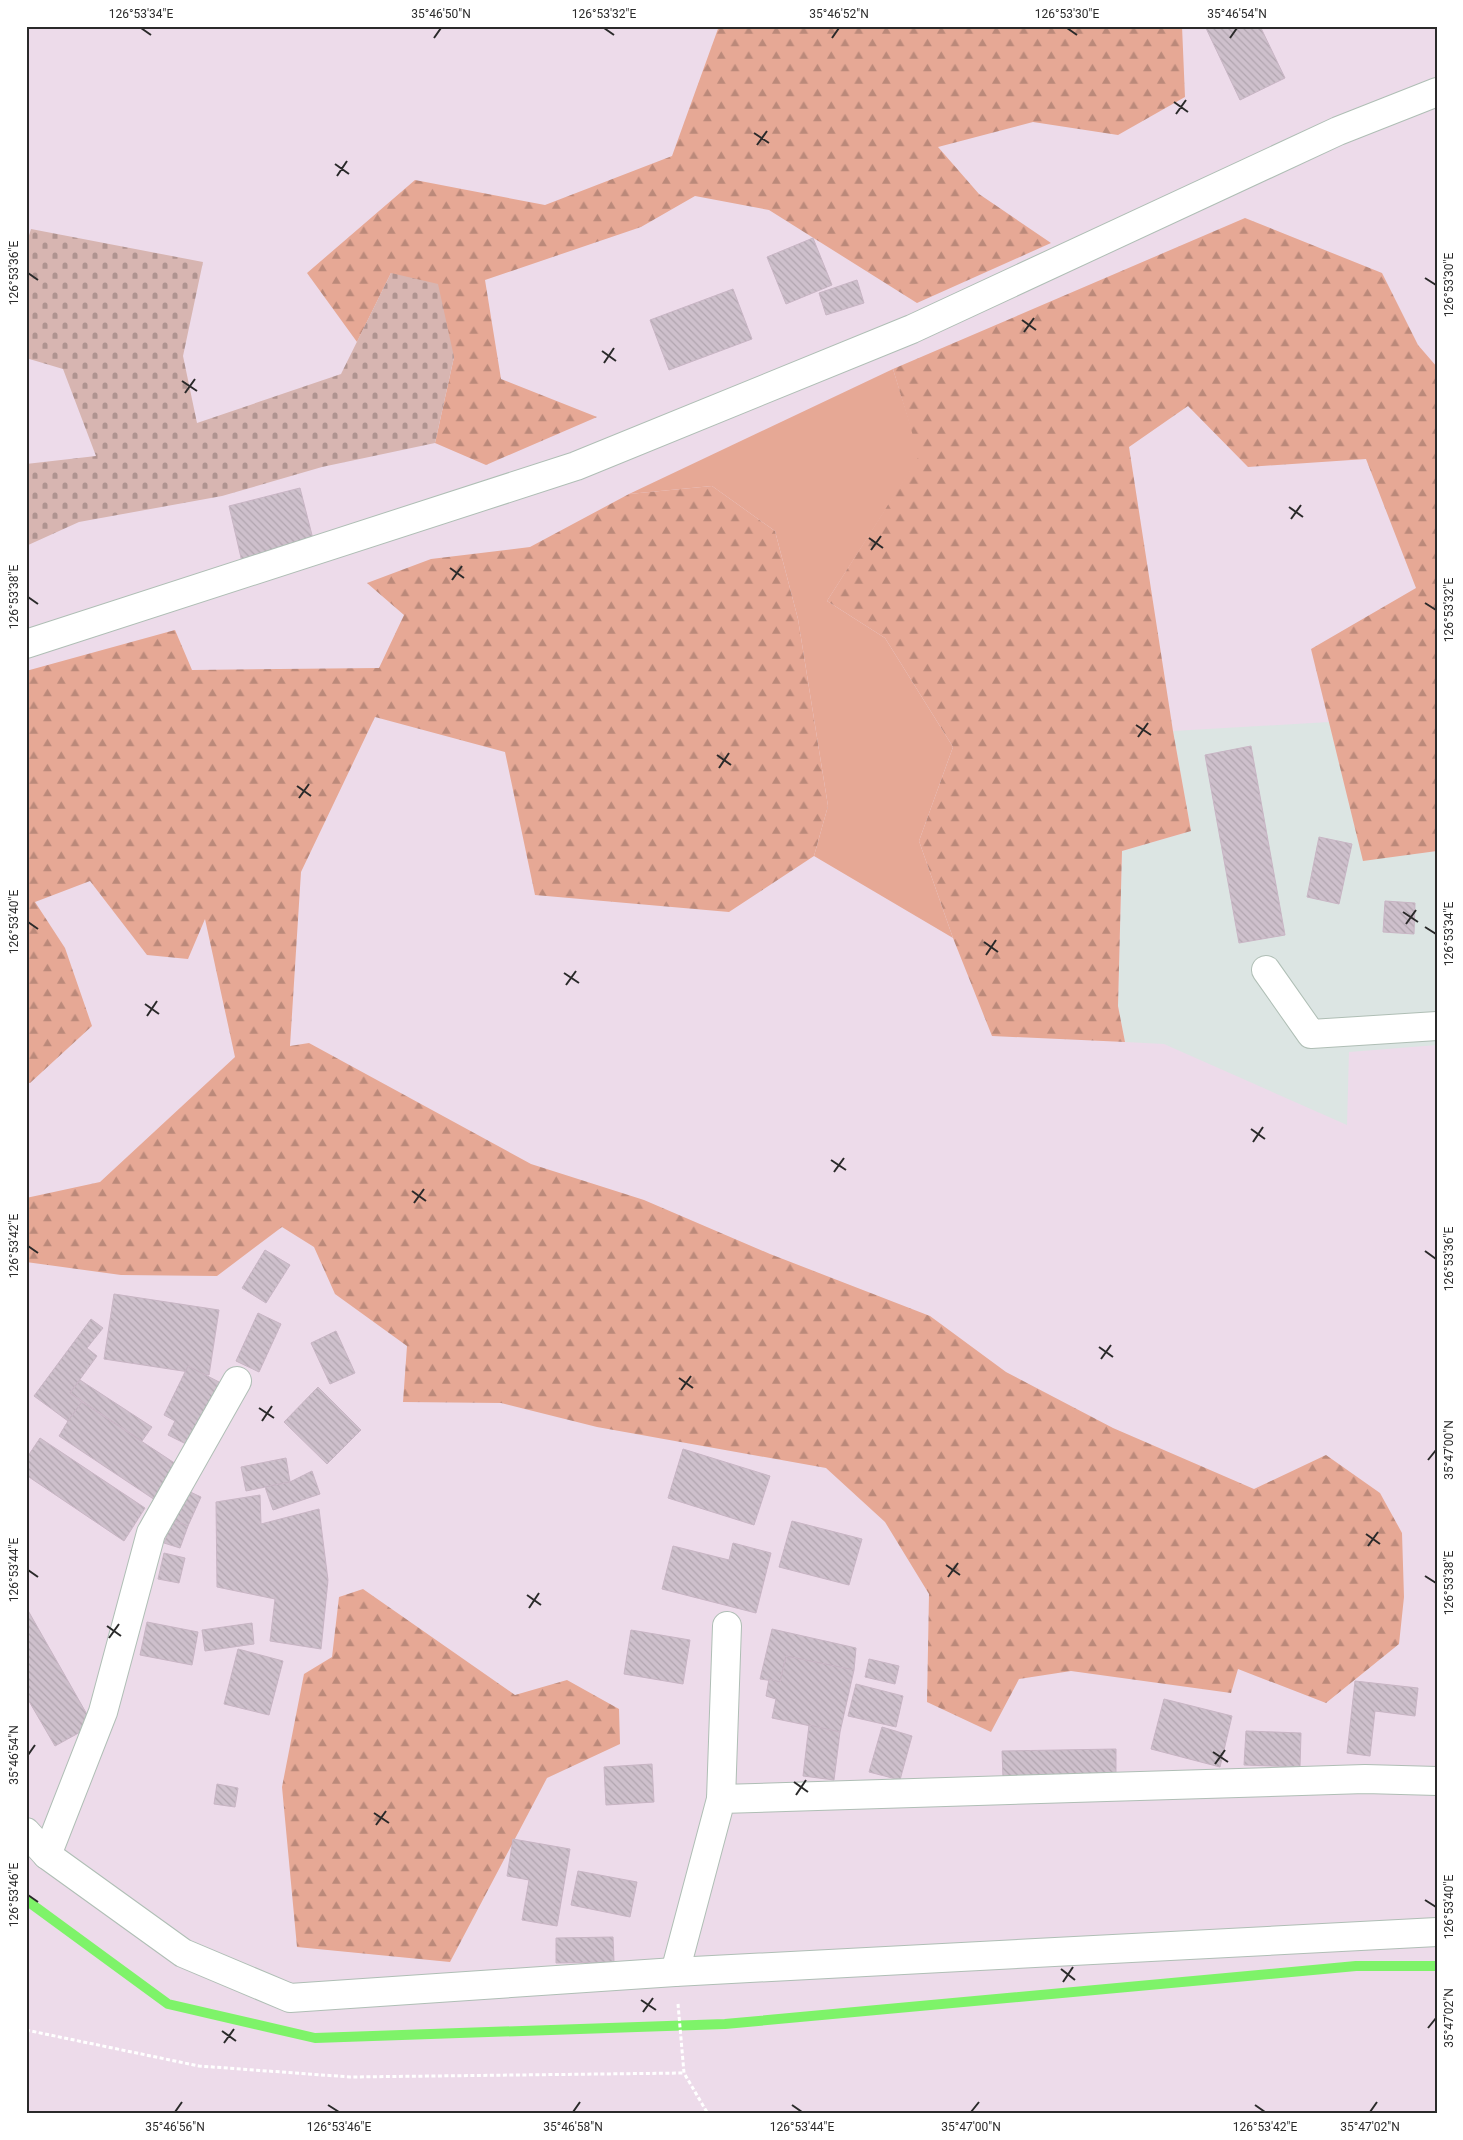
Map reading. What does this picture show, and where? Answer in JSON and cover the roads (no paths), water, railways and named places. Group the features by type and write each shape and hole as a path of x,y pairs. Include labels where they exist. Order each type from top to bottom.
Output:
{"street":[{"path":"26,644 576,466 912,329 1329,135 1437,92"},
{"path":"1266,970 1310,1034 1437,1026"},
{"path":"47,1855 103,1712 151,1533 237,1381"},
{"path":"675,1972 721,1799 727,1626"},
{"path":"721,1799 1365,1780 1437,1781"},
{"path":"26,1832 47,1855 183,1953 290,1998 675,1972 1437,1932"}],"waterway":[{"path":"26,1900 168,2004 315,2038 725,2024 1356,1966 1437,1966"}]}
